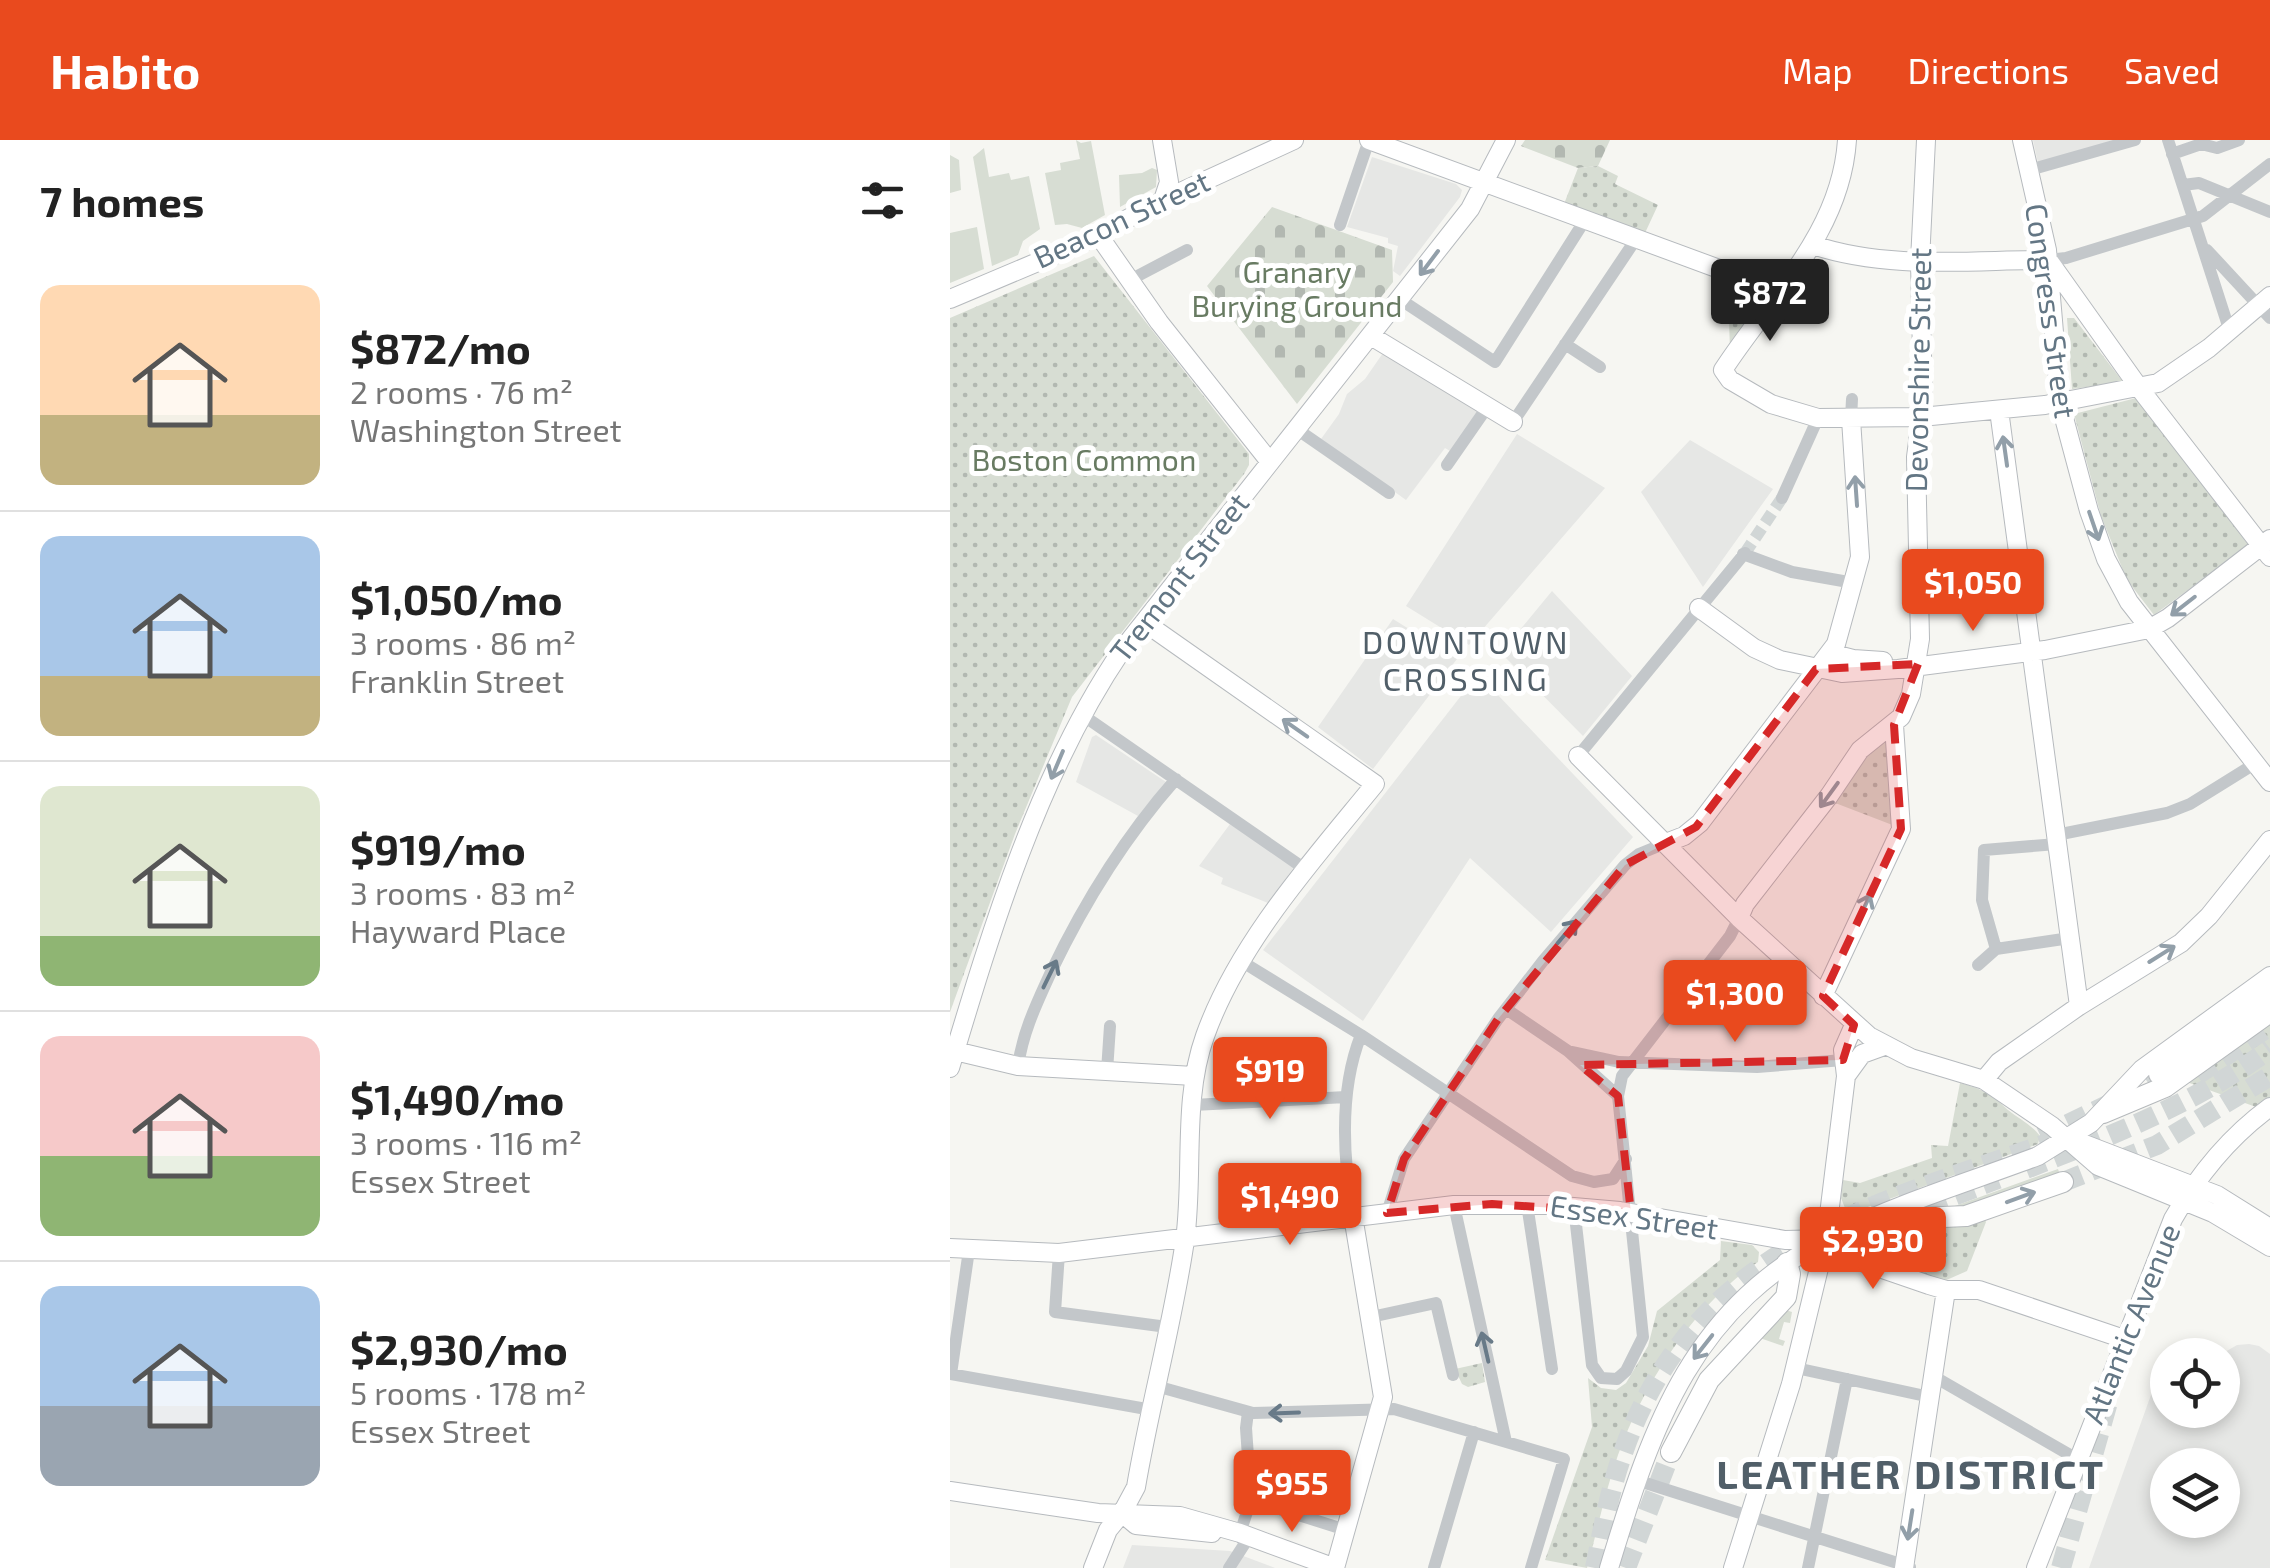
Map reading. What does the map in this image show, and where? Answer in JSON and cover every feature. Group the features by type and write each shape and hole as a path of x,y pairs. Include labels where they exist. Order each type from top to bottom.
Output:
{"highway":[{"path":"2159,1074 2270,994"},
{"path":"2103,1114 2166,1087 2270,1012"},
{"path":"1826,1239 1853,1242 1921,1218 1966,1216 2063,1182"},
{"path":"1671,1452 1709,1380 1786,1297 1790,1274 1787,1263"}],"main road":[{"path":"1162,140 1169,182 1163,200"},
{"name":"Beacon Street","path":"950,299 1098,236 1261,147 1294,140"},
{"path":"1369,140 1779,291"},
{"name":"Tremont Street","path":"953,1060 990,940 1081,714 1144,622 1470,208 1506,140"},
{"path":"1848,140 1832,212 1813,245 1723,370 1730,380 1794,414 1851,419 1921,417 2060,403 2140,388 2167,378 2266,307"},
{"name":"Devonshire Street","path":"1823,996 1901,828 1894,725 1911,694 1918,664 1916,457 1921,417 1920,261 1926,140"},
{"name":"Congress Street","path":"2022,140 2048,260 2060,403 2106,559 2149,629 2270,782"},
{"path":"1098,236 1128,281 1270,462"},
{"path":"1699,608 1764,654 1816,669 1853,673 2032,652 2149,629 2267,548 2140,388 2048,260 1892,261 1842,254 1813,245"},
{"path":"1371,336 1513,422"},
{"path":"1999,410 2079,1006"},
{"path":"1666,843 1684,836 1700,823 1830,653 1841,630 1860,545 1851,419"},
{"path":"1093,1568 1108,1530 1122,1514 1136,1487 1185,1238 1194,1076 1208,1026 1241,960 1305,870 1375,784 1144,622"},
{"path":"1830,653 1918,664"},
{"path":"1740,918 1745,904 1860,750 1894,725"},
{"path":"1578,756 1740,918 1854,1024 1884,1046 1984,1080 2069,1139 2188,1194 2270,1247"},
{"path":"1984,1080 1999,1062 2191,934 2270,840"},
{"path":"1609,1568 1660,1416 1698,1353 1744,1300 1787,1263 1826,1239 2038,1156 2069,1139 2103,1114 2142,1069 2270,976"},
{"path":"1734,1568 1796,1368 1826,1239 1845,1040 1854,1024"},
{"path":"1845,1068 1862,1054 1884,1046"},
{"path":"953,1060 1194,1076"},
{"name":"Atlantic Avenue","path":"2036,1568 2160,1247 2188,1194 2237,1134 2270,1107"},
{"path":"2188,1194 2223,1198 2270,1228"},
{"name":"Essex Street","path":"959,1249 1059,1253 1454,1205 1574,1207 1803,1242 1826,1239 1862,1262 1946,1290 1979,1290 2124,1339"},
{"path":"950,1491 1122,1514 1136,1524 1245,1535 1335,1568 1382,1409 1383,1392 1353,1216"},
{"path":"1756,1235 1775,1245 1787,1263"},
{"path":"1907,1567 1946,1290"},
{"path":"1106,1568 1122,1514"}],"street":[{"path":"1340,225 1369,140"},
{"path":"2029,170 2135,140"},
{"path":"2230,332 2170,147 2216,148 2238,140"},
{"path":"2048,260 2066,258 2209,213 2270,164"},
{"path":"2183,185 2199,183 2270,212"},
{"path":"1401,300 1495,362 1585,220"},
{"path":"1513,422 1636,239"},
{"path":"2205,248 2266,307"},
{"path":"1128,281 1188,250"},
{"path":"1565,344 1600,367"},
{"path":"1851,419 1852,399"},
{"path":"1447,465 1488,406"},
{"path":"1782,498 1818,418"},
{"path":"1298,430 1389,493"},
{"path":"1578,756 1744,553 1779,568 1854,583"},
{"path":"1081,714 1305,870"},
{"path":"1996,949 1982,900 1984,850 2057,839 2167,814 2256,763"},
{"path":"1018,1066 1028,1023 1077,918 1116,853 1176,779"},
{"path":"1387,1213 1404,1159 1506,1008 1625,864 1666,843"},
{"path":"1574,1207 1592,1365 1601,1378 1613,1380 1626,1370 1643,1337 1618,1096 1622,1076 1740,918"},
{"path":"1978,965 1996,949 2070,938"},
{"path":"1241,960 1581,1180 1612,1179 1626,1159"},
{"path":"1506,1008 1568,1051 1618,1096"},
{"path":"1108,1071 1110,1026"},
{"path":"1353,1216 1346,1097 1351,1063 1361,1035"},
{"path":"1568,1051 1600,1060 1631,1062 1845,1068"},
{"path":"1193,1104 1346,1097"},
{"path":"1527,1204 1552,1369"},
{"path":"1454,1205 1506,1442"},
{"path":"959,1249 950,1374 1152,1410"},
{"path":"1059,1253 1055,1312 1167,1327"},
{"path":"1371,1317 1436,1303 1453,1375"},
{"path":"1796,1368 1930,1396"},
{"path":"1933,1376 2078,1459"},
{"path":"1808,1568 1847,1380"},
{"path":"1156,1386 1248,1412 1399,1410 1564,1459 1531,1568"},
{"path":"1229,1568 1245,1535 1251,1500 1248,1412"},
{"path":"1434,1568 1474,1432"},
{"path":"1636,1480 1907,1567"},
{"path":"1251,1500 1346,1530"}],"highlighted area":[{"path":"1918,664 1894,725 1901,829 1823,996 1854,1025 1843,1060 1580,1065 1618,1096 1631,1213 1492,1204 1387,1213 1404,1159 1498,1019 1625,865 1696,827 1816,669"}],"shaded area":[{"path":"2033,140 2118,140 2038,163"},
{"path":"1372,157 1456,184 1462,190 1400,276 1393,271 1398,246 1388,243 1388,238 1347,227"},
{"path":"1383,353 1480,412 1450,451 1445,448 1406,500 1321,439 1339,414 1347,394 1365,379"},
{"path":"1517,434 1605,488 1469,645 1406,606"},
{"path":"1690,440 1773,489 1703,587 1641,492"},
{"path":"1552,591 1632,676 1583,736 1501,653"},
{"path":"1393,619 1457,659 1373,769 1318,727"},
{"path":"1478,674 1633,837 1551,932 1470,858 1363,1021 1263,950"},
{"path":"1096,735 1166,782 1138,816 1076,782"},
{"path":"1230,824 1294,867 1268,903 1221,884 1223,878 1199,866"},
{"path":"2240,1345 2259,1346 2270,1354 2270,1568 2089,1568 2150,1398 2150,1428 2240,1428"},
{"path":"1132,1545 1230,1551 1275,1568 1123,1568"}],"green space":[{"path":"1076,140 1091,141 1105,215 1082,228 1055,225 1045,173 1061,170 1060,163 1080,159"},
{"path":"1525,140 1610,140 1598,166 1578,168 1521,146"},
{"path":"984,148 989,177 1009,173 1011,180 1029,176 1040,229 1023,241 1018,255 992,266 973,157"},
{"path":"950,155 959,160 961,190 950,193"},
{"path":"1598,166 1618,176 1615,184 1658,205 1645,233 1564,204 1578,168"},
{"path":"1157,170 1156,187 1120,207 1119,175"},
{"name":"Granary Burying Ground","path":"1272,207 1392,250 1393,282 1297,404 1207,286"},
{"path":"977,227 984,269 950,283 950,233"},
{"name":"Boston Common","path":"1094,256 1249,454 1249,465 1072,697 1015,834 950,1012 950,318"},
{"path":"1723,279 1768,294 1730,350 1729,321 1720,284"},
{"path":"2067,318 2074,318 2123,382 2072,389"},
{"path":"2140,397 2250,544 2154,615 2127,580 2101,516 2074,414"},
{"path":"1881,740 1887,740 1895,826 1830,801"},
{"path":"2270,1019 2270,1097 2256,1107 2184,1081"},
{"path":"1960,1083 1981,1090 2029,1125 2040,1136 2038,1144 1857,1211 1845,1208 1841,1198 1843,1180 1860,1183 1932,1158 1931,1145 1948,1146"},
{"path":"2058,1169 2060,1175 1987,1202 1955,1209 1955,1206"},
{"path":"1984,1217 1986,1222 1967,1271 1942,1282 1869,1258 1860,1248 1925,1224"},
{"path":"1721,1241 1752,1245 1759,1252 1758,1262 1692,1323 1657,1374 1618,1455 1587,1568 1545,1560 1592,1427 1588,1378 1601,1388 1616,1390 1626,1383 1648,1346 1657,1311 1720,1260"},
{"path":"1786,1310 1792,1312 1779,1339 1785,1341 1783,1346 1757,1337"},
{"path":"1482,1363 1485,1382 1468,1387 1462,1384 1455,1369"}],"tunnel":[{"path":"1745,553 1782,498"},
{"path":"2197,1075 2270,1026"},
{"path":"2026,1169 2182,1102 2270,1049"},
{"path":"2041,1137 2122,1098 2159,1074"},
{"path":"2063,1182 2157,1145 2270,1076"},
{"path":"1595,1568 1624,1450 1656,1381 1696,1324 1745,1279 1799,1242 1859,1212 2057,1140"},
{"path":"1899,1217 1998,1179"},
{"path":"2061,1568 2108,1402"},
{"path":"1626,1568 1671,1452"}],"district":[{"name":"DOWNTOWN CROSSING","path":"1466,662"},
{"name":"LEATHER DISTRICT","path":"1911,1475"}]}
